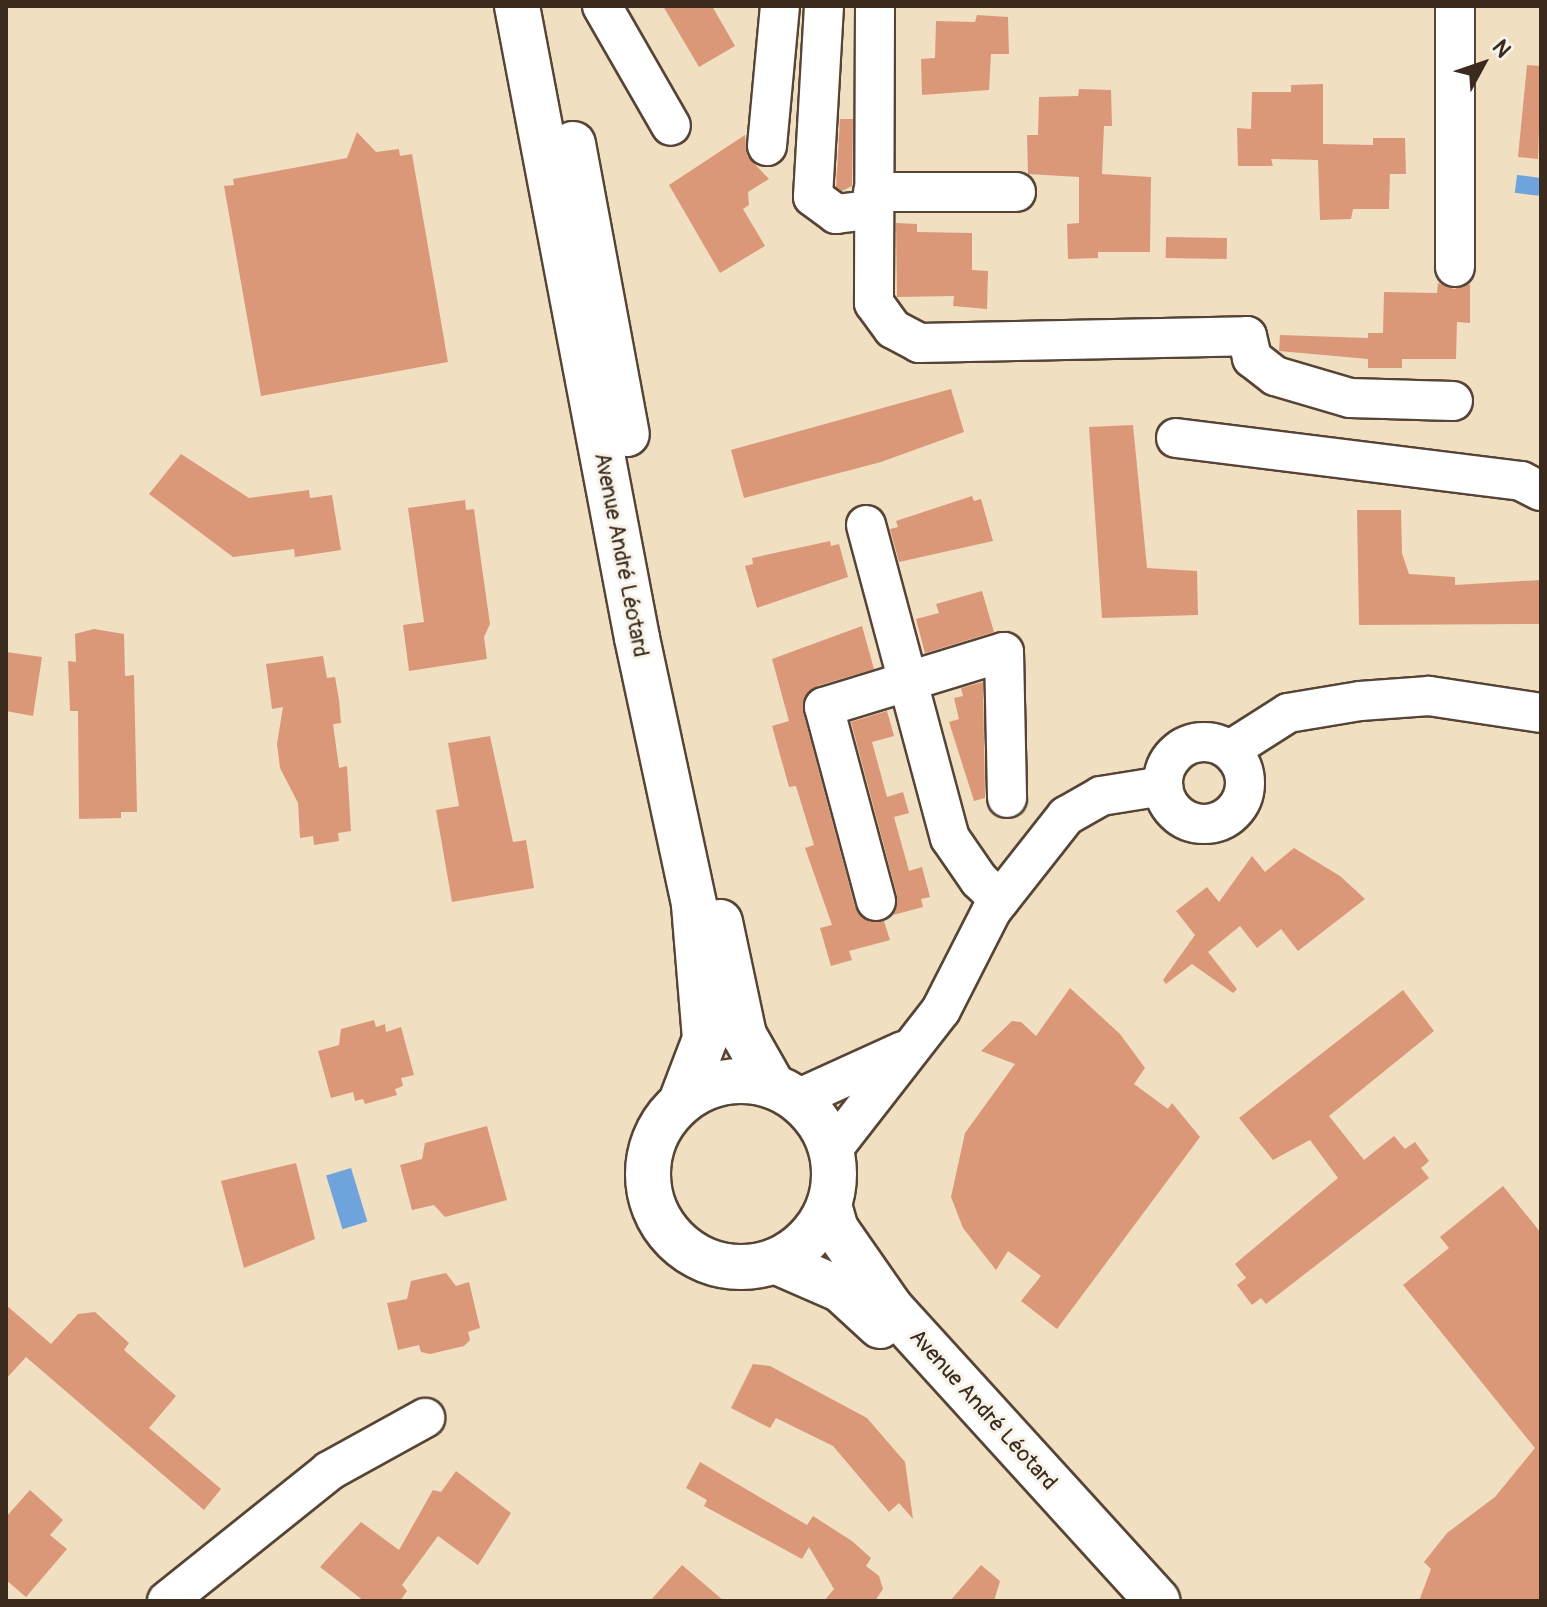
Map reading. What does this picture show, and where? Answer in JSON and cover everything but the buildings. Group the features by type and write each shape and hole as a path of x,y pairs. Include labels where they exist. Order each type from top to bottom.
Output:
{"main road":[{"name":"Avenue André Léotard","path":"517,6 637,638 694,905 705,1039 681,1102"},
{"name":"Avenue André Léotard","path":"539,6 556,60 608,313 669,672 733,991 744,1035 785,1092"},
{"path":"725,1081 785,1092 812,1113 832,1150 834,1178 829,1205 808,1239 775,1261 733,1267 713,1263 694,1254 664,1226 649,1188 650,1153 664,1121 681,1102 725,1081"},
{"name":"Avenue André Léotard","path":"829,1205 836,1229 891,1308 1158,1601"},
{"name":"Avenue André Léotard","path":"775,1261 841,1290 876,1322 1129,1601"}],"street":[{"path":"602,6 671,126"},
{"path":"767,146 780,6"},
{"path":"824,6 813,197 836,214 872,201 1016,192"},
{"path":"875,6 874,303 893,329 919,343 1247,336 1252,358 1275,376 1350,398 1453,401"},
{"path":"1455,6 1455,267"},
{"path":"1176,438 1521,481 1541,491"},
{"path":"866,525 950,838 979,880 1000,900"},
{"path":"876,901 824,707 1004,652 1007,798"},
{"path":"1230,750 1288,713 1360,701 1429,696 1541,713"},
{"path":"1205,741 1230,750 1239,760 1245,786 1234,812 1209,824 1181,818 1171,808 1163,786 1165,769 1181,749 1205,741"},
{"path":"832,1150 919,1042 1000,900 1066,816 1101,796 1163,786"},
{"path":"785,1092 919,1042"},
{"path":"167,1601 329,1471 425,1418"}],"water":[{"path":"1517,175 1541,178 1539,196 1515,193"},
{"path":"351,1168 367,1222 343,1229 326,1176"}]}
